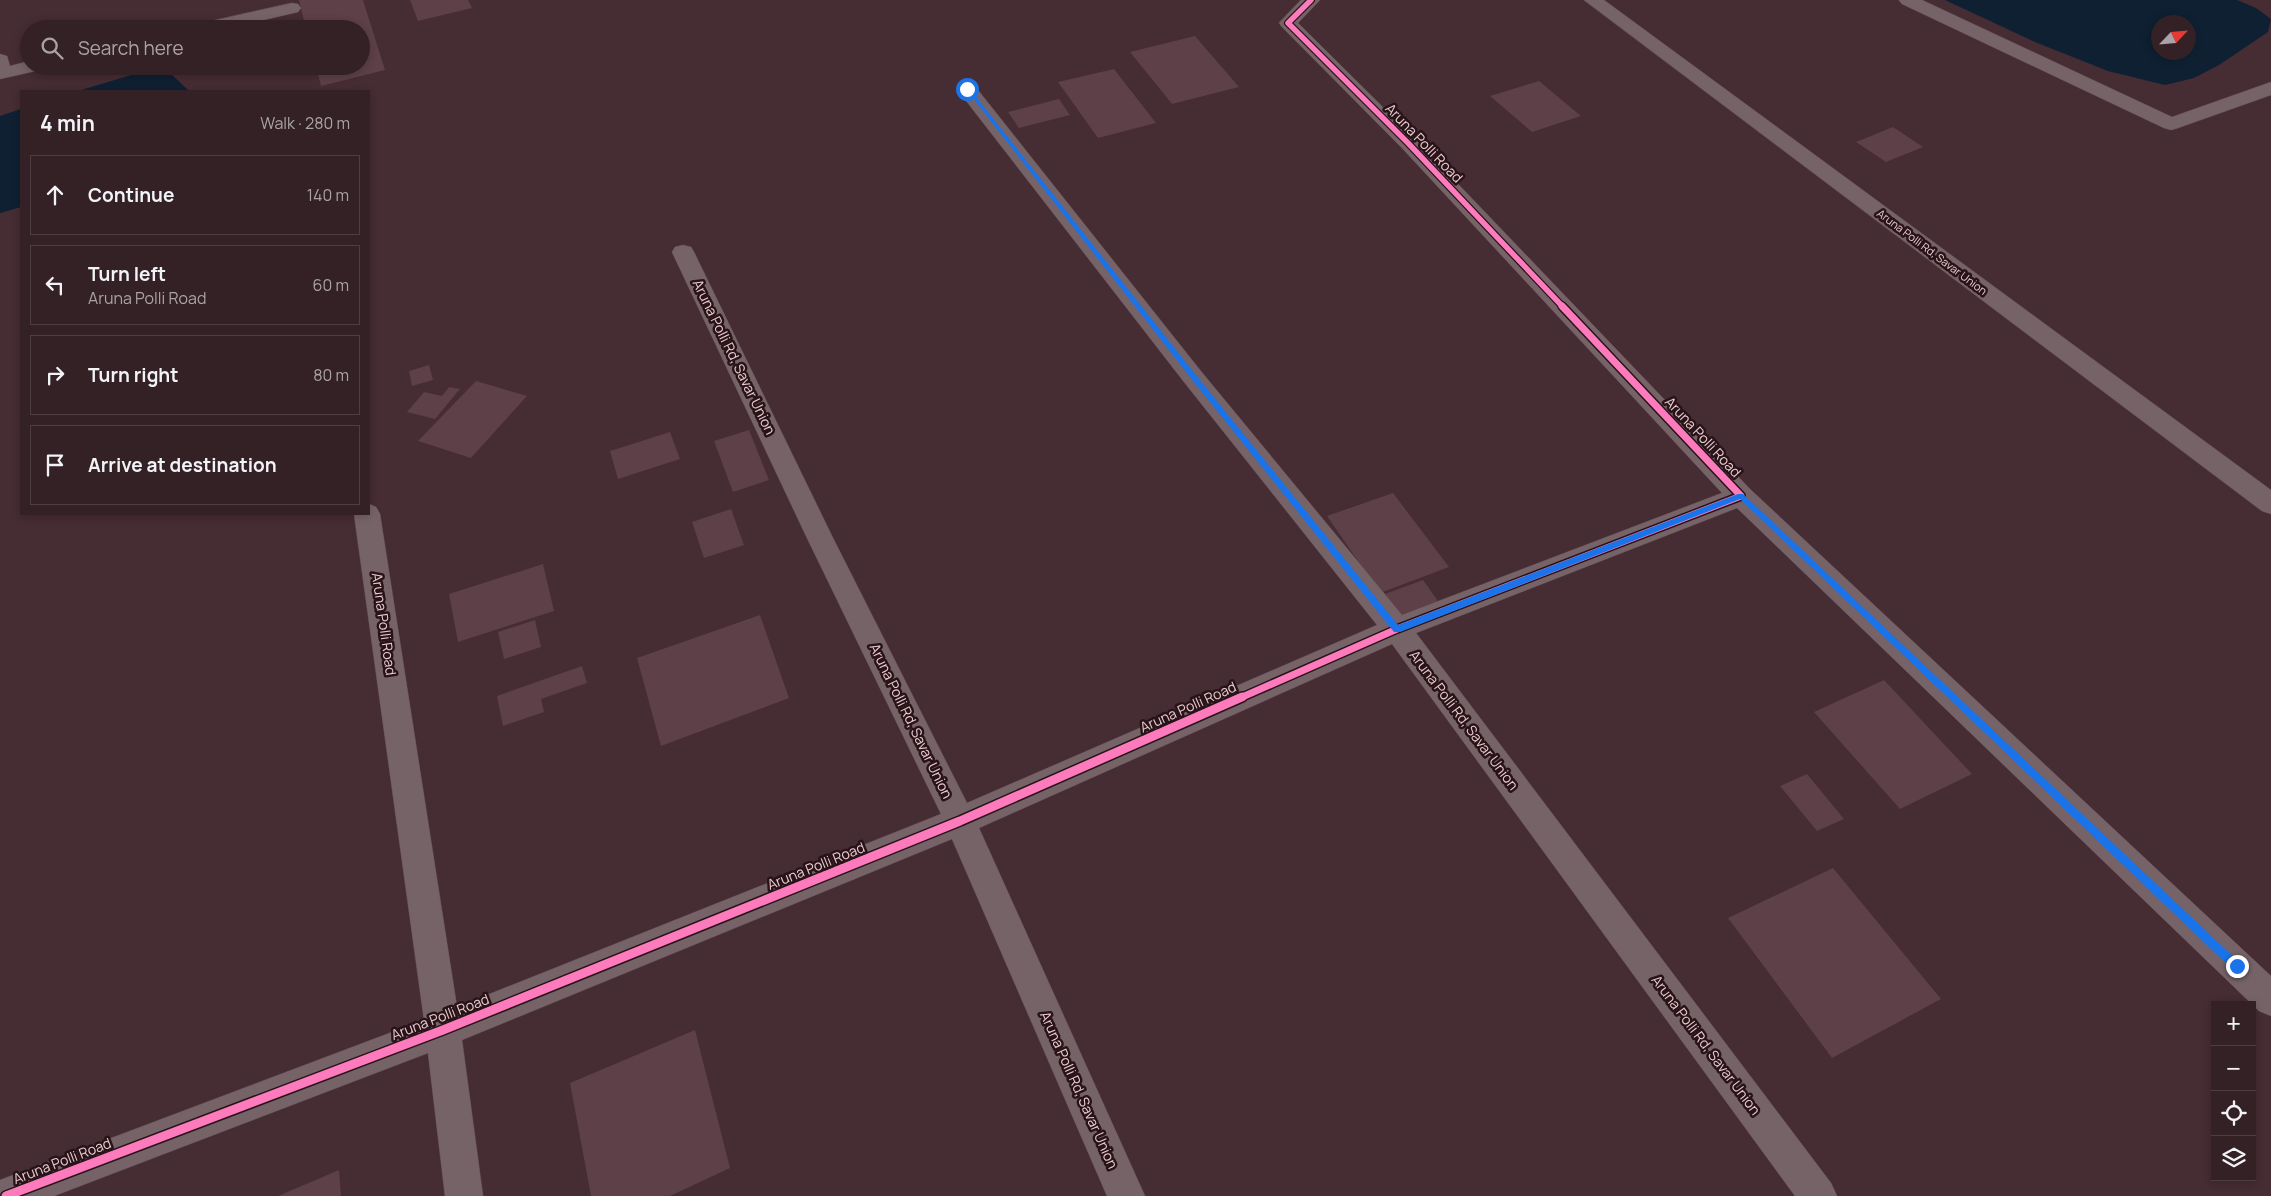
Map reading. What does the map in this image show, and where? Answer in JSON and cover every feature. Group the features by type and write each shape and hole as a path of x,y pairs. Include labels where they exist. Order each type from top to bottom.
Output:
{"street":[{"name":"Aruna Polli Road","path":"6,1196 443,1030 960,821 1397,629 1741,496 1408,143 1288,23 1311,0"},
{"name":"Aruna Polli Rd, Savar Union","path":"1592,0 2271,504"},
{"path":"1908,0 2171,124 2271,88"},
{"path":"244,20 293,10"},
{"path":"0,60 1,74 20,69"},
{"name":"Aruna Polli Rd, Savar Union","path":"967,89 1198,383 1397,629 1818,1196"},
{"name":"Aruna Polli Rd, Savar Union","path":"684,252 819,536 960,821 1126,1196"},
{"path":"1741,496 2271,999"},
{"name":"Aruna Polli Road","path":"368,515 443,1030 464,1196"}],"water":[{"path":"1945,0 2237,0 2256,8 2271,19 2268,32 2219,65 2194,78 2165,85 2108,71 2035,42"},
{"path":"131,75 172,75 188,90 81,90"},
{"path":"20,109 20,207 0,213 0,116"}],"building":[{"path":"299,0 363,0 369,20 304,20"},
{"path":"410,0 468,0 472,8 418,21"},
{"path":"370,22 385,70 370,74"},
{"path":"1195,36 1239,87 1172,104 1130,52"},
{"path":"1114,69 1156,123 1098,138 1058,82"},
{"path":"318,75 365,75 321,86"},
{"path":"1539,81 1581,116 1532,132 1490,96"},
{"path":"1059,99 1070,115 1019,128 1008,112"},
{"path":"1893,127 1923,147 1886,162 1856,142"},
{"path":"429,365 433,380 412,386 409,371"},
{"path":"476,381 527,396 471,458 418,441"},
{"path":"449,387 460,389 435,419 407,412 424,392 442,396"},
{"path":"749,430 769,480 733,492 714,441"},
{"path":"670,432 680,459 618,479 610,451"},
{"path":"1393,493 1449,567 1380,593 1327,516"},
{"path":"731,509 744,545 704,558 692,522"},
{"path":"543,564 554,611 458,642 449,594"},
{"path":"1423,580 1443,608 1404,623 1385,594"},
{"path":"760,615 789,698 661,746 637,658"},
{"path":"535,620 541,647 504,659 498,632"},
{"path":"582,666 587,683 541,699 544,712 503,726 497,696"},
{"path":"1884,680 1972,774 1900,809 1814,712"},
{"path":"1807,774 1844,819 1817,831 1780,786"},
{"path":"1833,868 1941,999 1832,1058 1728,918"},
{"path":"695,1030 730,1168 670,1196 591,1196 570,1083"},
{"path":"339,1170 341,1196 278,1196"}],"cycle path":[{"path":"6,1196 443,1030 960,821 1397,629 1741,496 1408,143 1288,23 1311,0"}],"route":[{"path":"967,89 1192,376 1397,629 1741,496 2237,966"}]}
